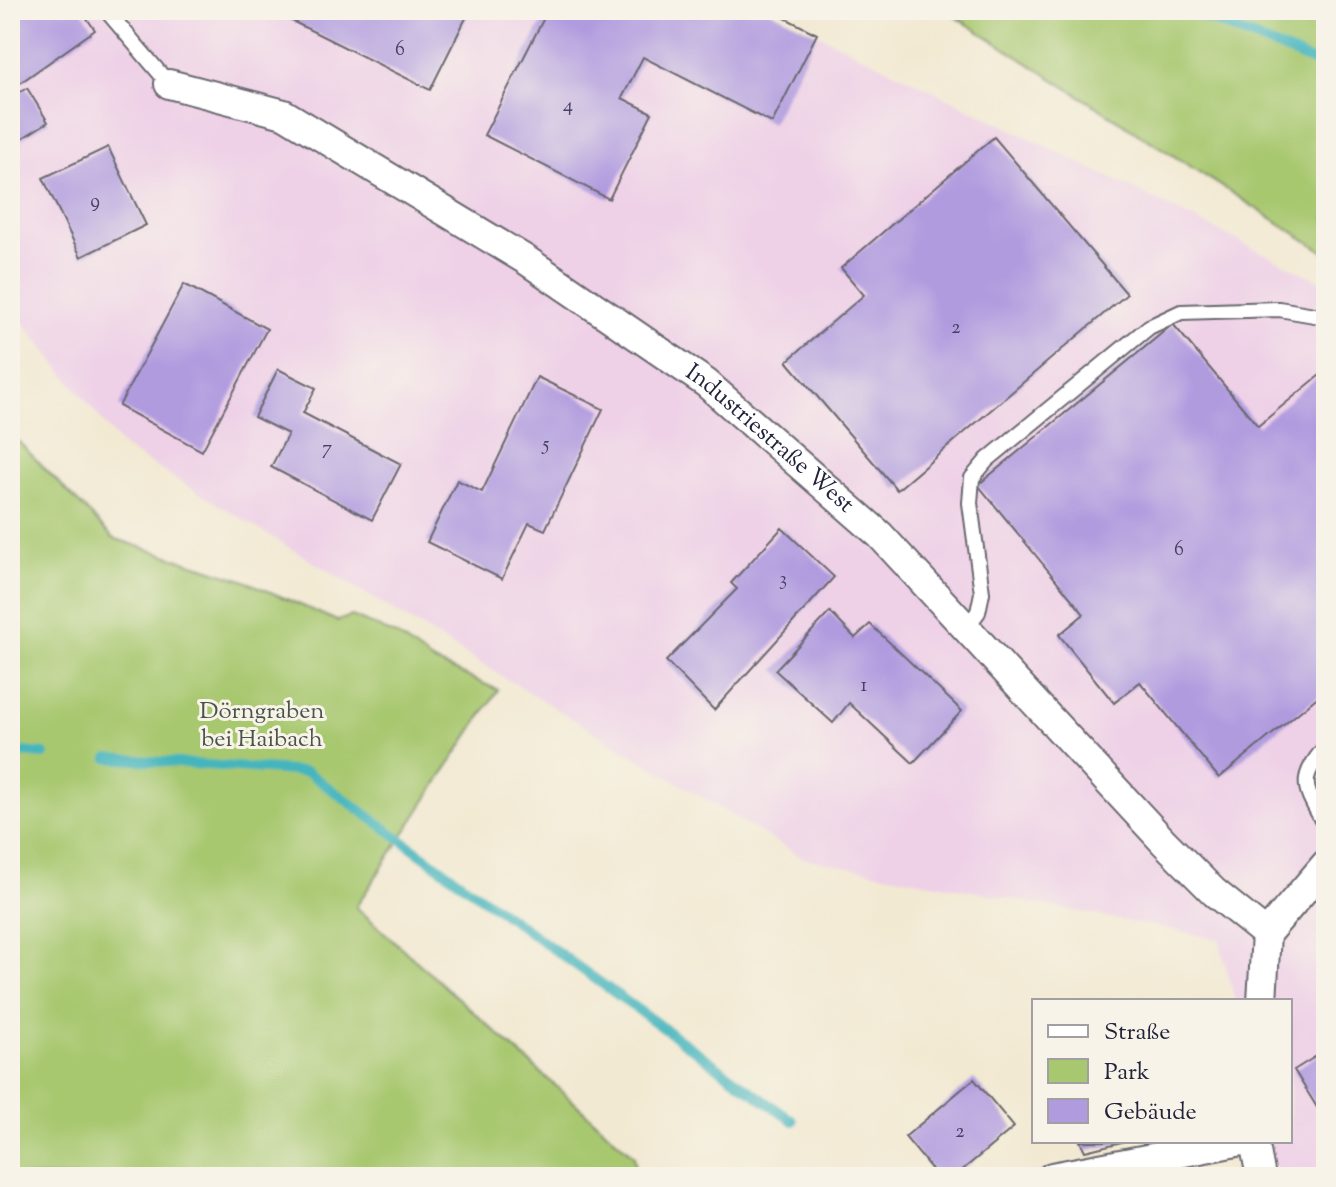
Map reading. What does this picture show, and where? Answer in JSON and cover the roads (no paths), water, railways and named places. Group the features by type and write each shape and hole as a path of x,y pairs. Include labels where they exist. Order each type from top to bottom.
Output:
{"street":[{"name":"Industriestraße West","path":"169,84 284,114 526,260 706,383 880,535 1164,842 1214,892 1266,934"},
{"path":"1262,999 1266,934 1326,864"},
{"path":"1052,1177 1231,1143"},
{"path":"1254,1143 1261,1177"}],"lane":[{"path":"106,10 169,84"},
{"path":"966,628 978,612 982,593 970,503 972,478 987,460 1149,327 1181,312 1279,309 1326,317"},
{"path":"1326,746 1307,769 1307,789 1326,828"}],"waterway":[{"path":"1186,10 1326,67"},
{"path":"10,751 44,754"},
{"path":"108,758 307,772 793,1121"}],"park label":[{"name":"Dörngraben bei Haibach","path":"262,726"}]}
